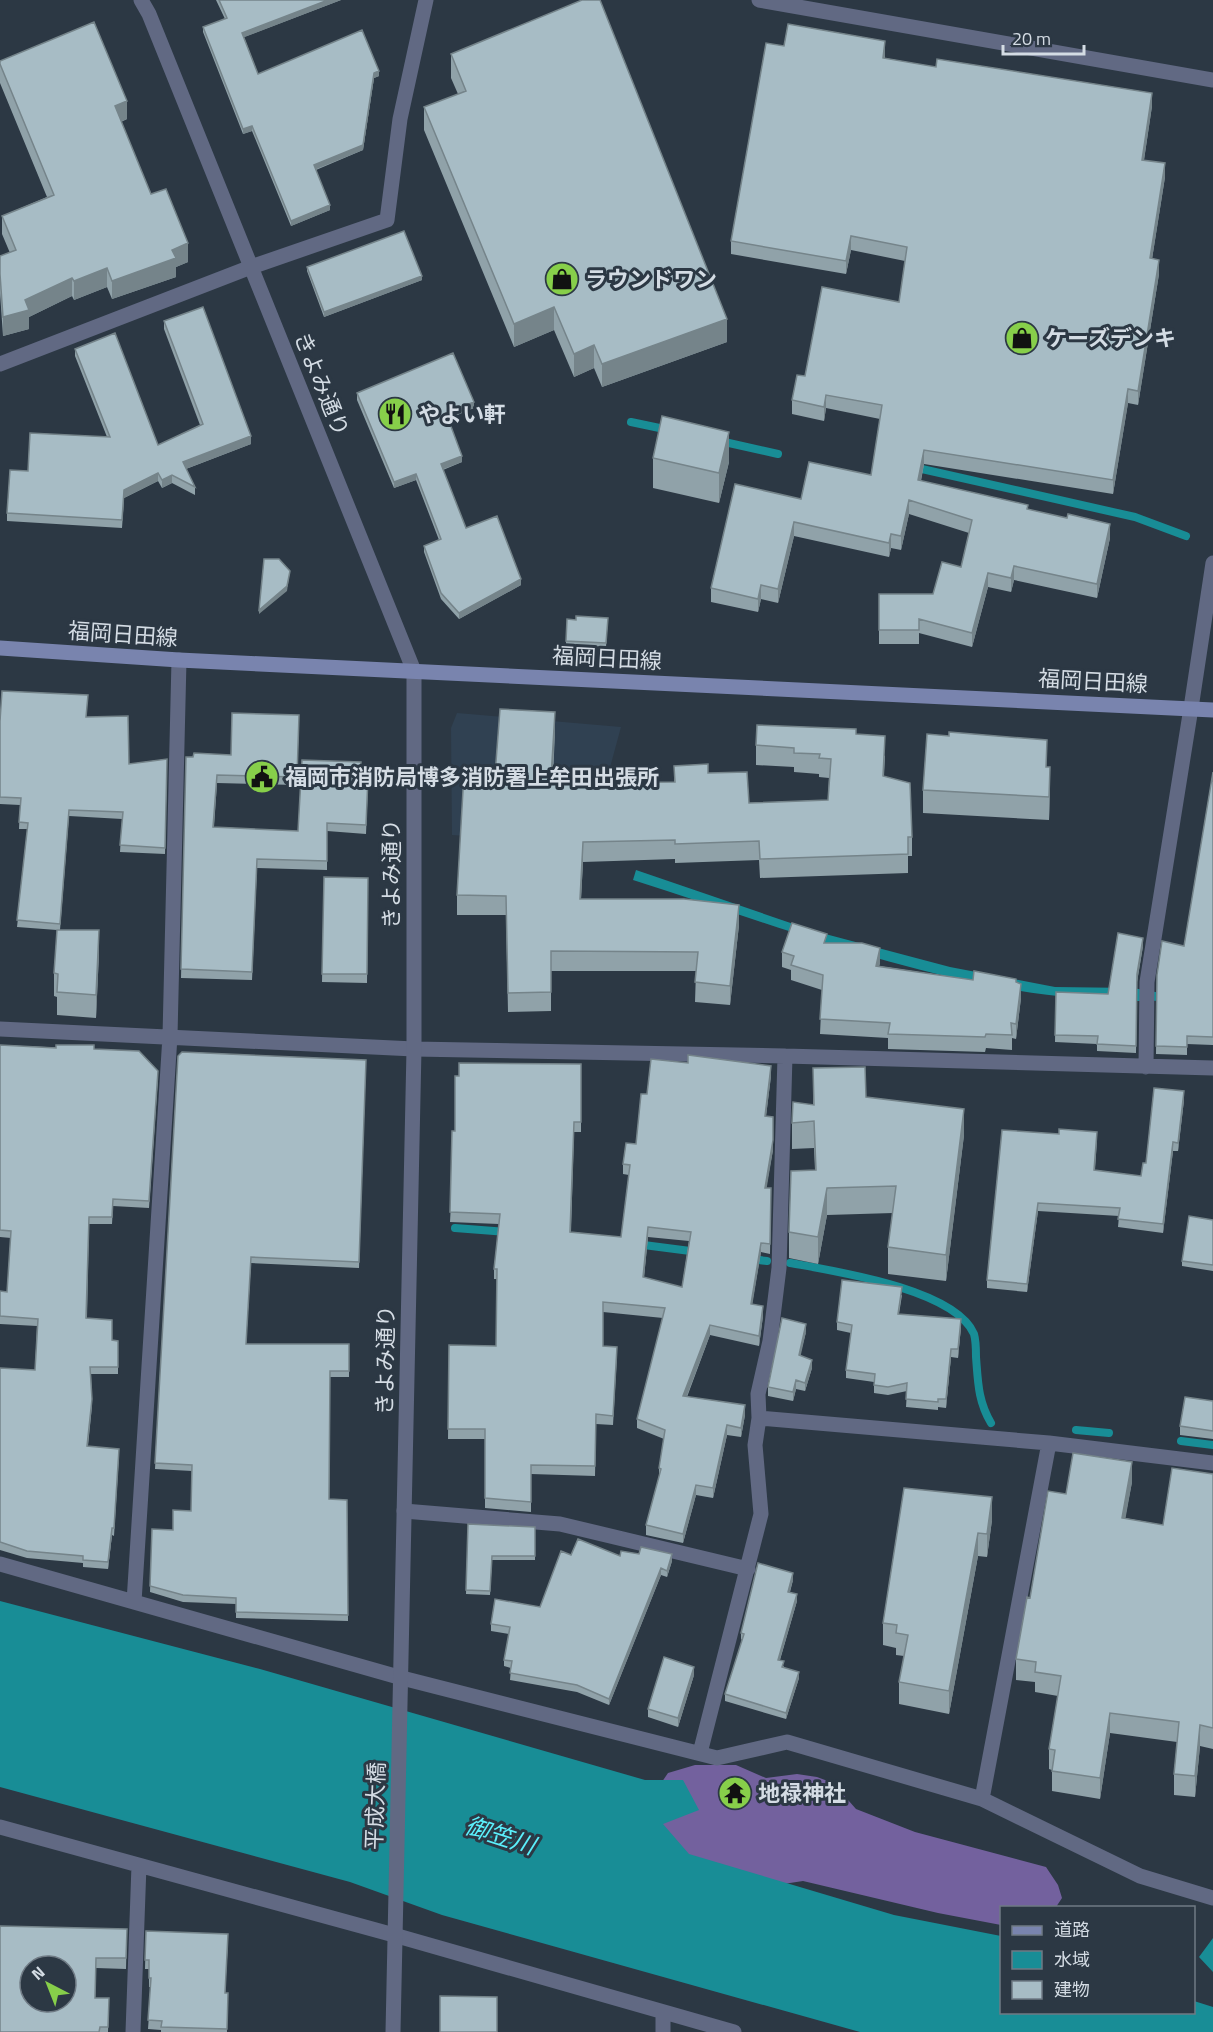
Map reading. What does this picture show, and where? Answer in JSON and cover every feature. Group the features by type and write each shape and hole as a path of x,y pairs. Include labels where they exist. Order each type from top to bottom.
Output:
{"main road":[{"name":"福岡日田線","path":"0,648 179,660 1213,710"}],"street":[{"name":"きよみ通り","path":"141,0 148,7 414,671 414,1049 402,1678"},
{"path":"0,364 251,267 387,220 400,119 426,0"},
{"path":"759,0 1213,80"},
{"path":"1146,1067 1147,982 1213,563"},
{"path":"134,1602 170,1036 179,660"},
{"path":"0,1029 414,1049 785,1056 1213,1068"},
{"path":"700,1754 761,1514 755,1445 759,1418 758,1394 770,1341 779,1268 785,1056"},
{"path":"759,1418 1049,1443 1213,1462"},
{"path":"982,1799 1049,1443"},
{"path":"404,1511 560,1524 748,1569"},
{"path":"0,1564 402,1678 717,1758 787,1742 982,1799 1140,1876 1213,1898"},
{"name":"平成大橋","path":"394,1935 402,1678"},
{"path":"0,1827 394,1935 734,2032"},
{"path":"133,2032 139,1865"},
{"path":"393,2032 394,1935"},
{"path":"663,2013 663,2032"}],"shaded area":[{"path":"457,713 621,727 586,856 522,840 452,835 451,728"},
{"path":"695,1765 736,1765 766,1778 797,1774 817,1777 833,1783 856,1809 915,1832 1046,1867 1058,1885 1062,1898 1057,1906 1000,1906 1000,1925 938,1913 803,1881 750,1889 670,1848 651,1798 668,1773"}],"water":[{"path":"636,870 814,931 950,967 1055,987 1133,988 1172,995 1174,1000 1105,1000 1036,993 967,981 832,945 633,880"},
{"name":"御笠川","path":"0,1601 260,1669 645,1780 683,1780 699,1810 663,1824 689,1854 894,1915 1000,1936 1000,2014 1195,2014 1195,2001 1213,2007 1213,2032 860,2032 442,1915 350,1882 0,1787"},
{"path":"1213,1938 1213,1972 1199,1957"}],"building":[{"path":"219,0 328,0 242,33 258,74 362,30 379,71 374,73 363,145 314,165 330,205 291,221 252,126 243,129 203,27 227,18"},
{"path":"582,0 600,0 727,319 602,364 594,345 574,354 554,307 514,324 424,107 466,91 451,54"},
{"path":"94,22 127,101 115,106 151,194 166,189 188,243 172,250 176,258 112,281 107,268 74,281 72,278 25,300 29,310 3,317 0,256 16,250 2,216 54,195 0,61"},
{"path":"788,24 885,41 883,58 936,67 937,59 1152,93 1142,160 1165,163 1150,258 1159,260 1138,391 1128,389 1113,480 924,450 918,480 1028,505 1027,509 1067,518 1068,514 1110,524 1097,584 1014,566 1011,578 988,573 972,633 919,619 919,630 879,630 879,594 933,594 942,562 961,567 972,520 909,500 901,536 891,534 889,543 794,522 778,589 761,585 758,599 711,588 735,484 801,499 809,462 871,475 882,405 826,395 824,407 792,400 797,375 805,376 822,287 899,302 907,247 851,236 846,261 731,241 766,43 784,46"},
{"path":"404,231 422,276 324,312 307,267"},
{"path":"203,307 251,436 183,462 195,487 172,475 162,480 158,473 124,490 122,520 7,513 10,470 28,471 30,433 110,437 75,349 115,333 158,445 203,424 164,321"},
{"path":"453,353 474,402 446,413 462,456 441,464 466,528 497,516 521,579 459,613 441,593 424,546 441,539 416,474 394,482 357,393"},
{"path":"662,416 729,432 719,473 653,458"},
{"path":"264,559 279,559 290,571 287,586 259,610"},
{"path":"576,616 608,618 606,643 566,641 567,619 576,620"},
{"path":"2,691 88,695 86,717 128,716 129,764 167,759 165,848 120,845 123,812 69,810 60,924 17,920 28,823 19,822 21,798 0,797"},
{"path":"500,709 555,712 551,778 577,779 577,783 675,782 674,766 708,764 708,773 747,772 749,803 828,800 831,759 819,758 820,754 794,753 794,748 756,745 757,725 856,729 856,734 885,736 883,776 910,783 912,837 908,837 908,854 760,859 759,841 675,844 675,840 583,842 580,899 684,899 739,905 730,986 695,982 698,952 551,951 551,992 508,993 506,896 457,895 464,773 495,775"},
{"path":"232,713 299,715 297,777 217,775 213,827 298,831 302,760 361,762 360,776 368,777 366,825 327,823 327,861 257,859 252,972 181,969 186,757 193,757 194,753 231,755"},
{"path":"949,732 1047,740 1046,767 1050,767 1049,797 923,790 927,734 949,736"},
{"path":"1213,772 1213,1037 1187,1036 1187,1047 1156,1046 1157,975 1162,941 1184,946"},
{"path":"324,877 368,878 367,974 322,974"},
{"path":"792,923 827,934 824,943 862,943 880,948 876,966 973,980 974,971 1016,979 1016,982 1021,984 1016,1024 1011,1023 1012,1035 986,1034 985,1037 888,1034 890,1023 820,1019 823,975 791,965 794,956 782,952"},
{"path":"57,930 99,930 96,995 57,992 58,974 54,973"},
{"path":"1118,933 1143,938 1137,974 1136,1046 1097,1044 1098,1036 1055,1035 1056,992 1108,994"},
{"path":"0,1045 56,1048 56,1045 94,1045 94,1049 139,1051 158,1071 149,1201 113,1199 112,1217 89,1217 86,1318 112,1320 112,1340 118,1341 118,1367 90,1367 92,1399 87,1446 119,1449 114,1528 112,1528 108,1562 83,1560 83,1556 27,1551 0,1542 0,1368 35,1370 38,1319 0,1316 0,1291 7,1292 11,1231 0,1230"},
{"path":"182,1052 366,1060 359,1262 251,1257 246,1344 349,1344 349,1371 330,1371 329,1499 347,1500 348,1615 236,1612 236,1598 183,1595 150,1586 152,1529 173,1530 173,1510 191,1511 192,1465 155,1463 178,1056"},
{"path":"688,1055 771,1066 765,1116 773,1117 773,1140 765,1188 771,1188 770,1244 761,1243 751,1304 763,1306 759,1336 710,1325 683,1396 745,1405 741,1428 727,1425 713,1488 696,1485 683,1534 646,1525 661,1469 659,1468 665,1430 637,1419 665,1308 603,1302 603,1346 617,1347 613,1416 596,1414 595,1466 531,1465 531,1502 485,1498 485,1429 448,1429 449,1345 496,1346 497,1269 494,1269 500,1214 450,1212 452,1131 455,1131 455,1076 459,1076 459,1063 581,1064 581,1122 574,1122 570,1232 621,1237 630,1165 623,1164 626,1143 636,1144 641,1094 647,1094 651,1059 688,1063","holes":["648,1227 691,1232 682,1287 643,1277"]},
{"path":"865,1067 866,1097 964,1109 946,1255 888,1247 896,1186 827,1188 818,1237 789,1232 791,1171 816,1170 814,1121 792,1123 793,1102 814,1105 813,1068"},
{"path":"1154,1088 1184,1091 1178,1143 1173,1142 1163,1224 1118,1219 1120,1208 1038,1203 1027,1284 987,1280 1002,1130 1059,1134 1059,1129 1097,1132 1094,1170 1141,1176 1143,1163 1146,1163"},
{"path":"1189,1216 1213,1220 1213,1265 1182,1261"},
{"path":"842,1280 902,1287 898,1314 961,1319 958,1349 951,1349 946,1399 938,1399 938,1402 906,1399 907,1383 888,1387 874,1385 875,1374 846,1370 852,1325 837,1322"},
{"path":"782,1318 806,1324 799,1355 812,1360 805,1383 796,1380 793,1392 768,1387"},
{"path":"1185,1397 1213,1401 1213,1431 1180,1426"},
{"path":"1073,1453 1132,1462 1122,1518 1163,1525 1172,1468 1213,1474 1213,1728 1200,1725 1195,1776 1174,1774 1179,1722 1110,1713 1100,1778 1052,1771 1055,1750 1049,1749 1061,1676 1035,1672 1036,1662 1016,1659 1027,1597 1030,1598 1048,1491 1066,1494"},
{"path":"904,1488 992,1497 987,1534 978,1533 949,1691 899,1682 908,1635 896,1633 897,1625 883,1623"},
{"path":"468,1524 535,1527 535,1556 492,1556 490,1591 466,1590"},
{"path":"578,1539 620,1556 621,1551 639,1554 641,1547 672,1554 667,1571 661,1568 609,1699 577,1685 510,1673 512,1661 504,1660 510,1627 491,1624 495,1599 540,1607 561,1551 571,1555"},
{"path":"758,1563 793,1573 788,1592 797,1594 778,1660 784,1661 782,1667 799,1672 786,1713 725,1694 744,1634 741,1633"},
{"path":"664,1657 694,1667 678,1718 648,1709"},
{"path":"0,1926 127,1929 126,1958 96,1958 95,1998 109,1998 108,2027 100,2027 99,2032 0,2032"},
{"path":"146,1931 228,1934 225,1993 228,1993 227,2029 161,2027 162,2021 148,2020 151,1978 149,1978 149,1960 145,1960"},
{"path":"440,1996 497,1997 497,2032 440,2032"}],"waterway":[{"path":"631,422 669,430"},
{"path":"720,441 778,454"},
{"path":"913,467 1135,517 1186,536"},
{"path":"455,1228 507,1232"},
{"path":"636,1244 698,1252"},
{"path":"750,1259 767,1261"},
{"path":"790,1263 863,1277 891,1285 943,1305 962,1318 974,1334 979,1391 983,1407 991,1423"},
{"path":"1076,1430 1109,1433"},
{"path":"1181,1441 1213,1445"}],"place":[{"name":"ラウンドワン","path":"562,279"},
{"name":"ケーズデンキ","path":"1022,338"},
{"name":"やよい軒","path":"395,414"},
{"name":"福岡市消防局博多消防署上牟田出張所","path":"262,777"},
{"name":"地禄神社","path":"735,1793"}]}
